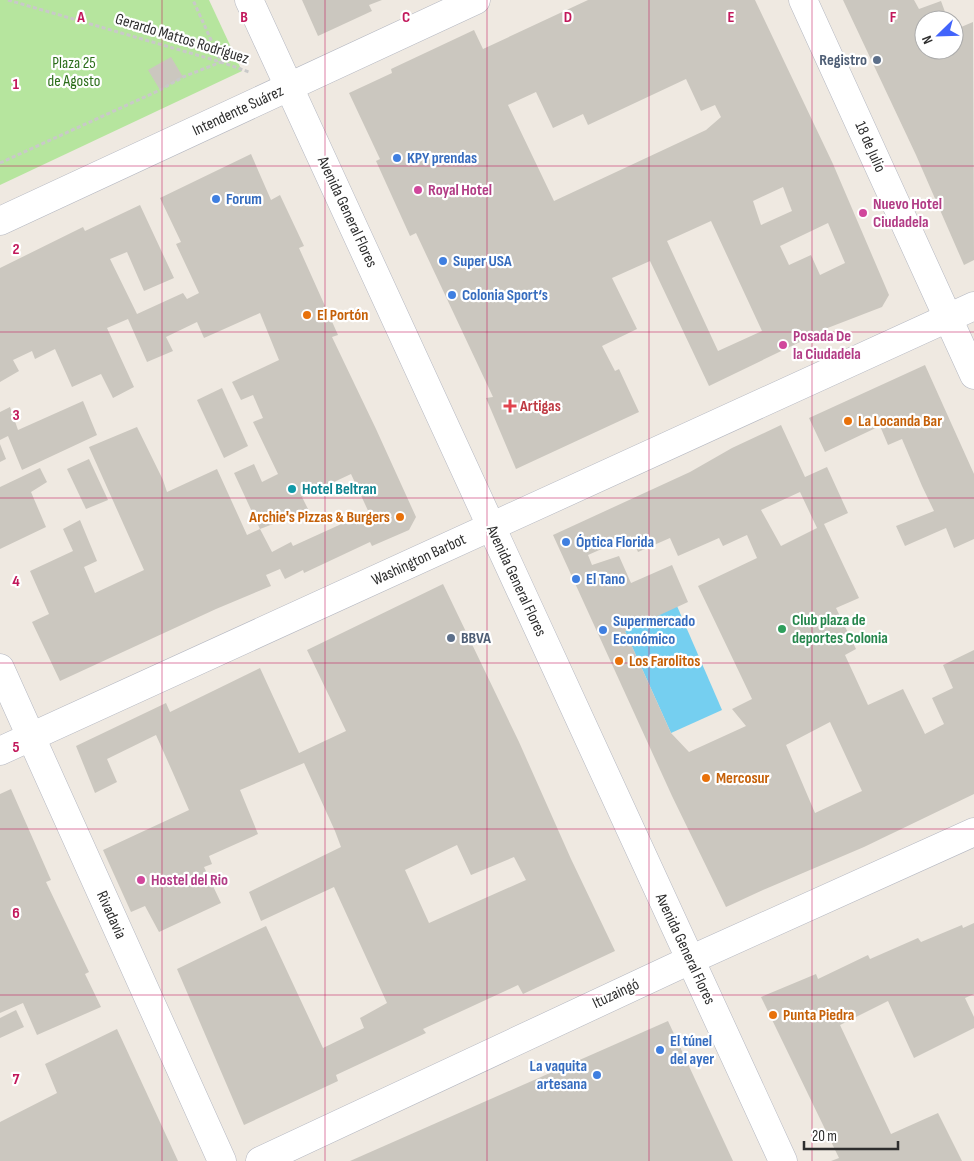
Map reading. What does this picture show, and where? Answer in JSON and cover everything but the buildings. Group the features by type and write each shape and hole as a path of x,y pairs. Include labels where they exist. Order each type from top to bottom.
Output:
{"street":[{"name":"Avenida General Flores","path":"249,0 783,1161"},
{"name":"Intendente Suárez","path":"0,221 476,0"},
{"name":"18 de Julio","path":"803,0 974,375"},
{"name":"Washington Barbot","path":"0,751 974,306"},
{"name":"Rivadavia","path":"0,668 222,1161"},
{"name":"Ituzaingó","path":"260,1161 690,960 974,832"}],"path":[{"name":"Gerardo Mattos Rodríguez","path":"8,0 221,62 289,87"},
{"path":"0,163 160,90 183,77 221,62 193,0"}],"green space":[{"name":"Plaza 25 de Agosto","path":"0,0 209,0 242,71 0,185"}],"water":[{"path":"677,606 722,710 671,733 625,631"}],"place":[{"name":"Registro","path":"877,60"},
{"name":"KPY prendas","path":"397,158"},
{"name":"Royal Hotel","path":"418,190"},
{"name":"Forum","path":"216,199"},
{"name":"Nuevo Hotel Ciudadela","path":"863,213"},
{"name":"Super USA","path":"443,261"},
{"name":"Colonia Sport‘s","path":"452,295"},
{"name":"El Portón","path":"307,315"},
{"name":"Posada De la Ciudadela","path":"783,345"},
{"name":"Artigas","path":"510,406"},
{"name":"La Locanda Bar","path":"848,421"},
{"name":"Hotel Beltran","path":"292,489"},
{"name":"Archie's Pizzas & Burgers","path":"400,517"},
{"name":"Óptica Florida","path":"566,542"},
{"name":"El Tano","path":"576,579"},
{"name":"Club plaza de deportes Colonia","path":"782,629"},
{"name":"Supermercado Económico","path":"603,630"},
{"name":"BBVA","path":"451,638"},
{"name":"Los Farolitos","path":"619,661"},
{"name":"Mercosur","path":"706,778"},
{"name":"Hostel del Rio","path":"141,880"},
{"name":"Punta Piedra","path":"773,1015"},
{"name":"El túnel del ayer","path":"660,1050"},
{"name":"La vaquita artesana","path":"597,1075"}]}
